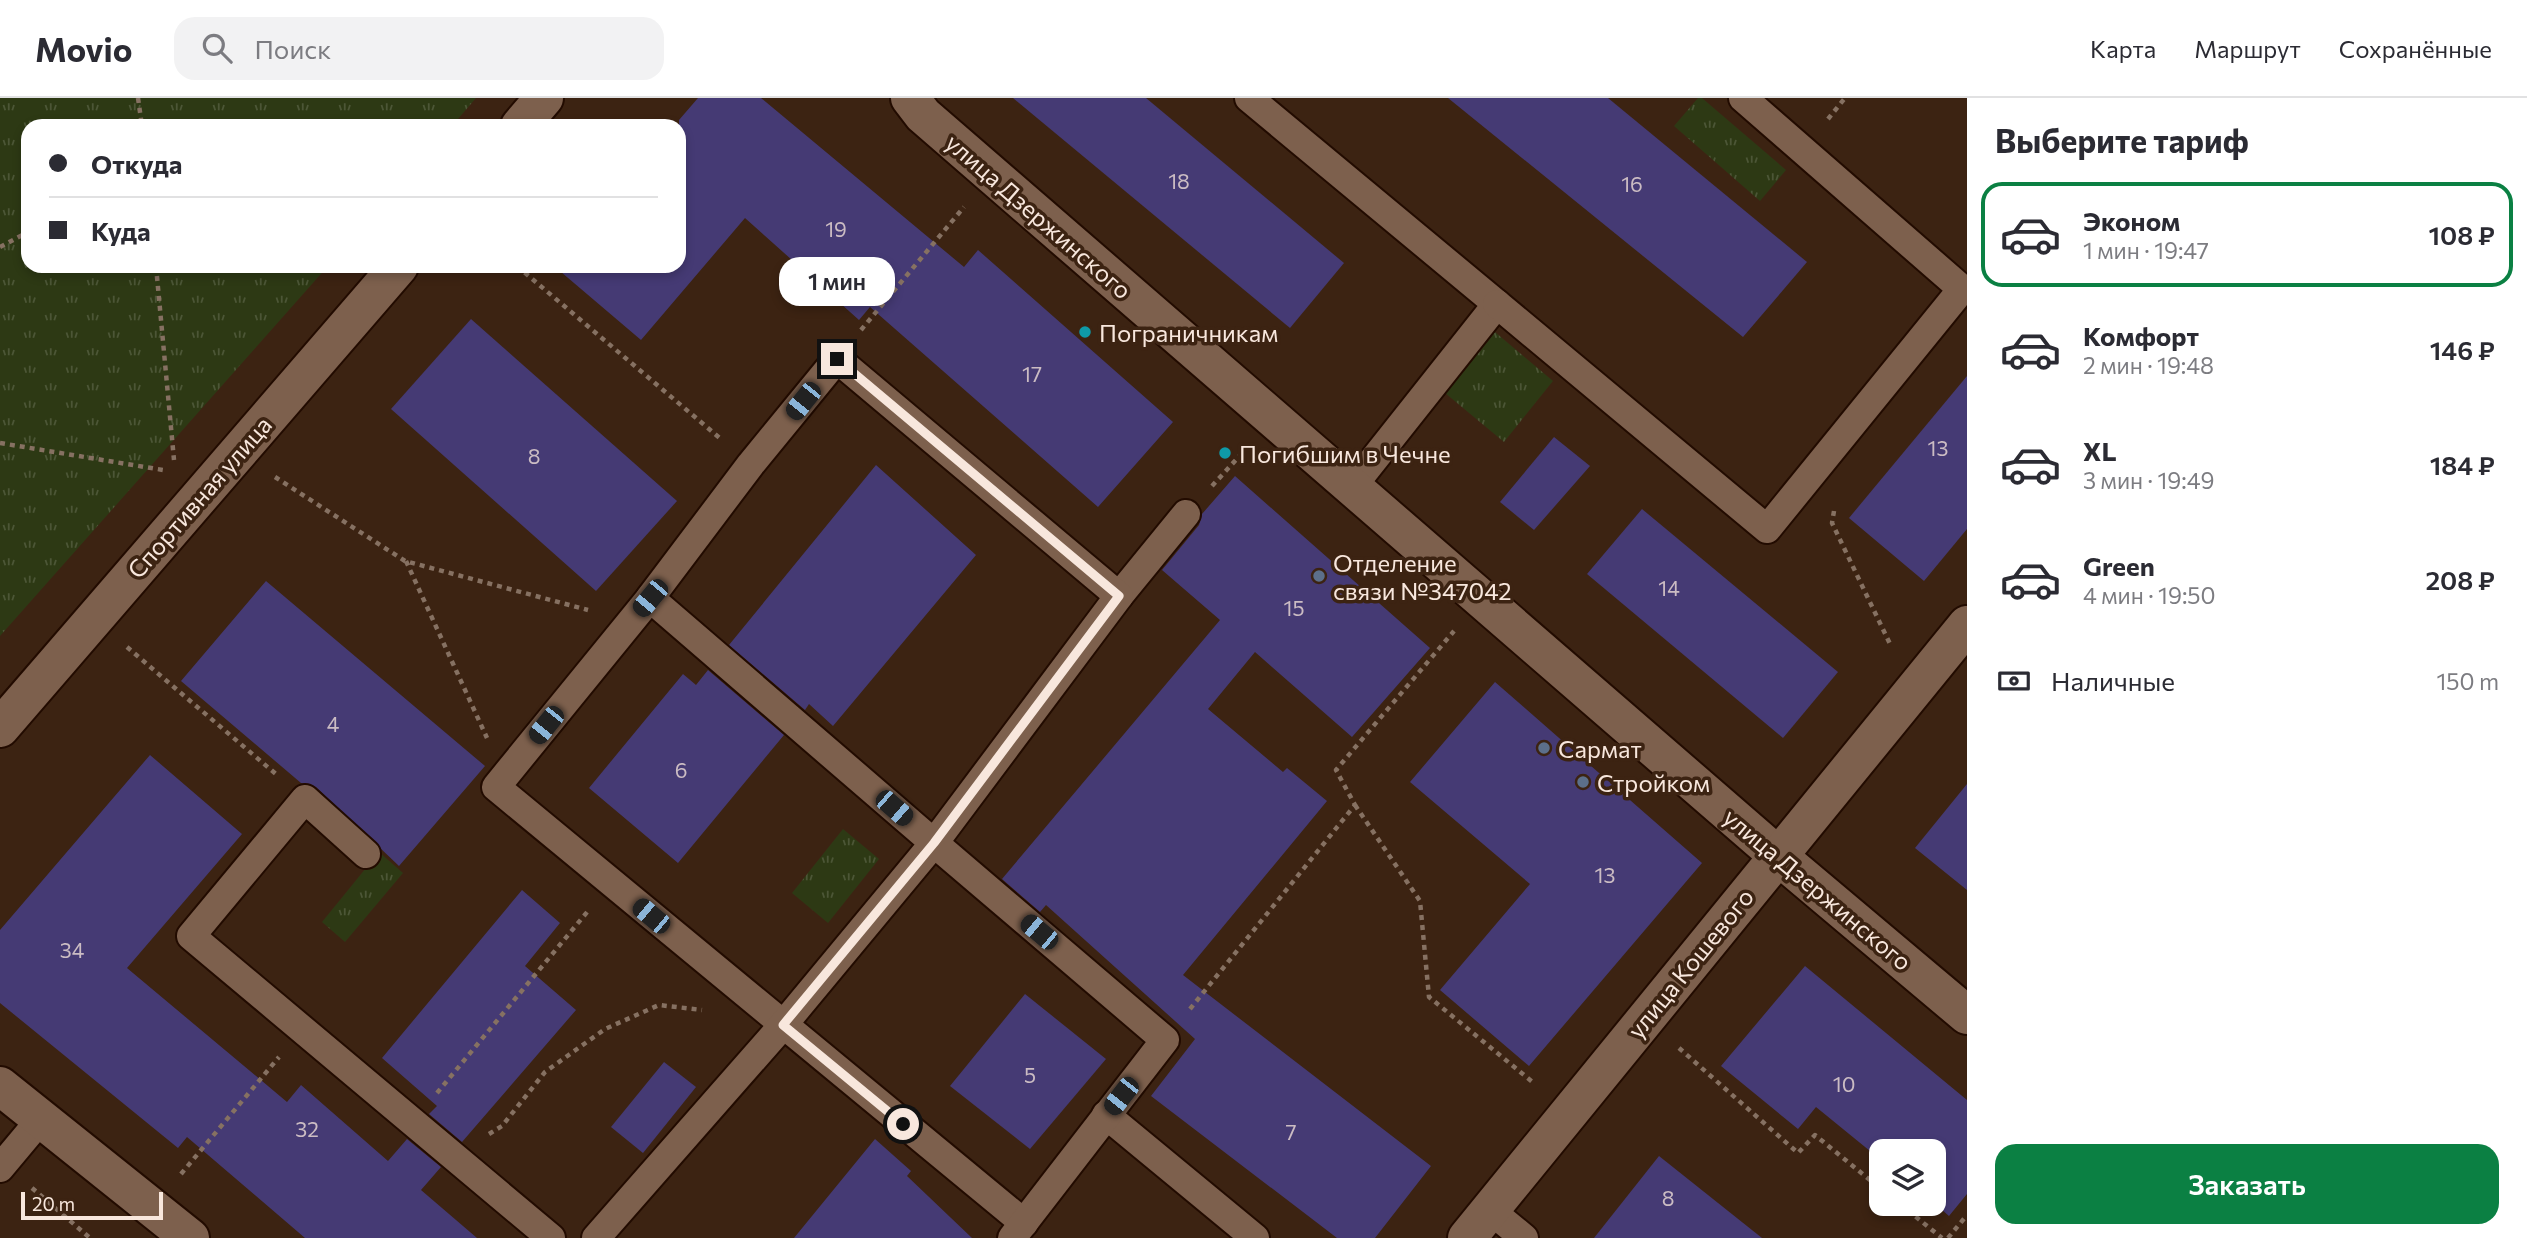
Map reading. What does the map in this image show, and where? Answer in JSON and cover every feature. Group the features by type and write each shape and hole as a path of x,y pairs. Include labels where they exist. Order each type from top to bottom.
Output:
{"street":[{"path":"526,119 544,98"},
{"name":"улица Дзержинского","path":"910,98 923,115 1777,855 1967,1016"},
{"name":"Спортивная улица","path":"0,728 393,273"},
{"name":"улица Кошевого","path":"1478,1224 1967,625"},
{"path":"0,1086 190,1238"}],"lane":[{"path":"1249,98 1767,529 1962,289 1742,98"},
{"path":"1352,487 1497,304"},
{"path":"650,598 1165,1040 1018,1231 777,1020 496,787 650,598 751,464 837,359 1119,596"},
{"path":"596,1238 777,1020 934,843 1119,596 1186,514"},
{"path":"366,854 304,799 191,936 414,1120 551,1238"},
{"path":"1106,1115 1255,1238"},
{"path":"2,1166 41,1119"},
{"path":"1478,1224 1524,1238"}],"path":[{"path":"138,98 141,119"},
{"path":"837,359 971,199"},
{"path":"0,247 21,236"},
{"path":"0,443 175,471 157,273"},
{"path":"525,273 751,464"},
{"path":"1186,514 1250,445"},
{"path":"271,475 405,561 630,621"},
{"path":"1834,510 1832,523 1895,653"},
{"path":"405,561 490,743 496,787"},
{"path":"1458,625 1336,770 1355,805 1420,901 1429,997 1539,1087"},
{"path":"125,646 304,799"},
{"path":"1165,1040 1355,805"},
{"path":"414,1120 611,883"},
{"path":"483,1138 502,1126 545,1072 605,1029 659,1005 777,1020"},
{"path":"180,1175 303,1028"},
{"path":"1678,1048 1798,1153 1815,1135 1869,1179"},
{"path":"2,1166 89,1238"},
{"path":"1948,1238 1967,1215"},
{"path":"1915,1216 1942,1238"}],"green space":[{"path":"0,98 476,98 458,119 21,119 21,273 322,273 0,636"},
{"path":"1698,98 1702,98 1786,170 1760,201 1674,126"},
{"path":"1495,332 1553,381 1504,442 1445,393"},
{"path":"843,829 879,859 828,923 792,893"},
{"path":"379,852 403,873 345,942 322,922"}],"building":[{"path":"698,98 761,98 964,267 978,250 1173,422 1098,507 870,307 859,320 745,218 641,340 562,273 686,273 686,119 680,119"},
{"path":"1013,98 1146,98 1344,263 1290,328"},
{"path":"1448,98 1608,98 1807,262 1743,337"},
{"path":"471,319 677,501 596,591 391,409"},
{"path":"1967,376 1967,529 1924,581 1849,518"},
{"path":"1554,437 1590,466 1534,530 1500,502"},
{"path":"876,465 976,555 833,726 809,704 805,710 729,645"},
{"path":"1235,476 1430,648 1352,737 1255,652 1208,709 1283,772 1287,768 1327,801 1183,975 1431,1166 1375,1238 1337,1238 1151,1096 1195,1039 1046,905 1040,912 1002,879 1220,620 1162,570 1199,525 1202,514"},
{"path":"1642,509 1838,672 1783,738 1587,574"},
{"path":"266,581 485,766 399,866 316,787 301,783 181,681"},
{"path":"708,670 784,735 678,863 589,788 683,674 696,685"},
{"path":"1495,682 1702,863 1529,1066 1440,990 1530,884 1410,782"},
{"path":"150,755 242,834 127,968 287,1102 301,1085 388,1161 407,1139 441,1167 421,1190 477,1238 305,1238 187,1137 178,1148 0,1003 0,930"},
{"path":"1967,784 1967,890 1915,848"},
{"path":"522,890 560,923 525,966 576,1010 462,1142 429,1114 437,1106 382,1058"},
{"path":"1805,966 1967,1100 1967,1194 1949,1216 1946,1213 1946,1139 1869,1139 1869,1150 1816,1107 1798,1129 1721,1066"},
{"path":"1025,994 1106,1059 1030,1149 950,1086"},
{"path":"664,1062 696,1087 643,1153 611,1127"},
{"path":"875,1139 911,1171 907,1176 972,1238 794,1238"},
{"path":"1659,1156 1762,1238 1594,1238"}],"place":[{"name":"Пограничникам","path":"1085,332"},
{"name":"Погибшим в Чечне","path":"1225,453"},
{"name":"Отделение связи №347042","path":"1319,576"},
{"name":"Сармат","path":"1544,748"},
{"name":"Стройком","path":"1583,782"}],"route":[{"path":"837,359 1119,596 934,843 783,1025 903,1124"}]}
